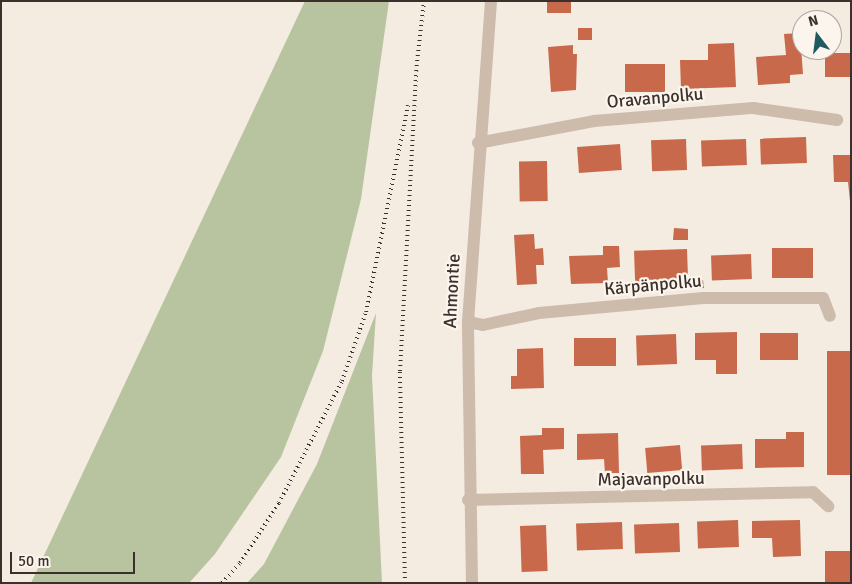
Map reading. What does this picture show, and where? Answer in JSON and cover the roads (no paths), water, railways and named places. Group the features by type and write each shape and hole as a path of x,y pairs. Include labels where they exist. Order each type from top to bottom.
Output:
{"street":[{"name":"Ahmontie","path":"472,583 468,500 468,322 478,143 491,1"},
{"name":"Oravanpolku","path":"478,143 594,121 753,108 837,120"},
{"name":"Kärpänpolku","path":"468,322 482,325 539,313 703,298 824,298 830,316"},
{"name":"Majavanpolku","path":"468,500 813,492 828,506"}],"railway":[{"path":"405,583 400,371 416,71 424,1"},
{"path":"222,583 240,563 279,503 342,381 366,312 408,105"}]}
